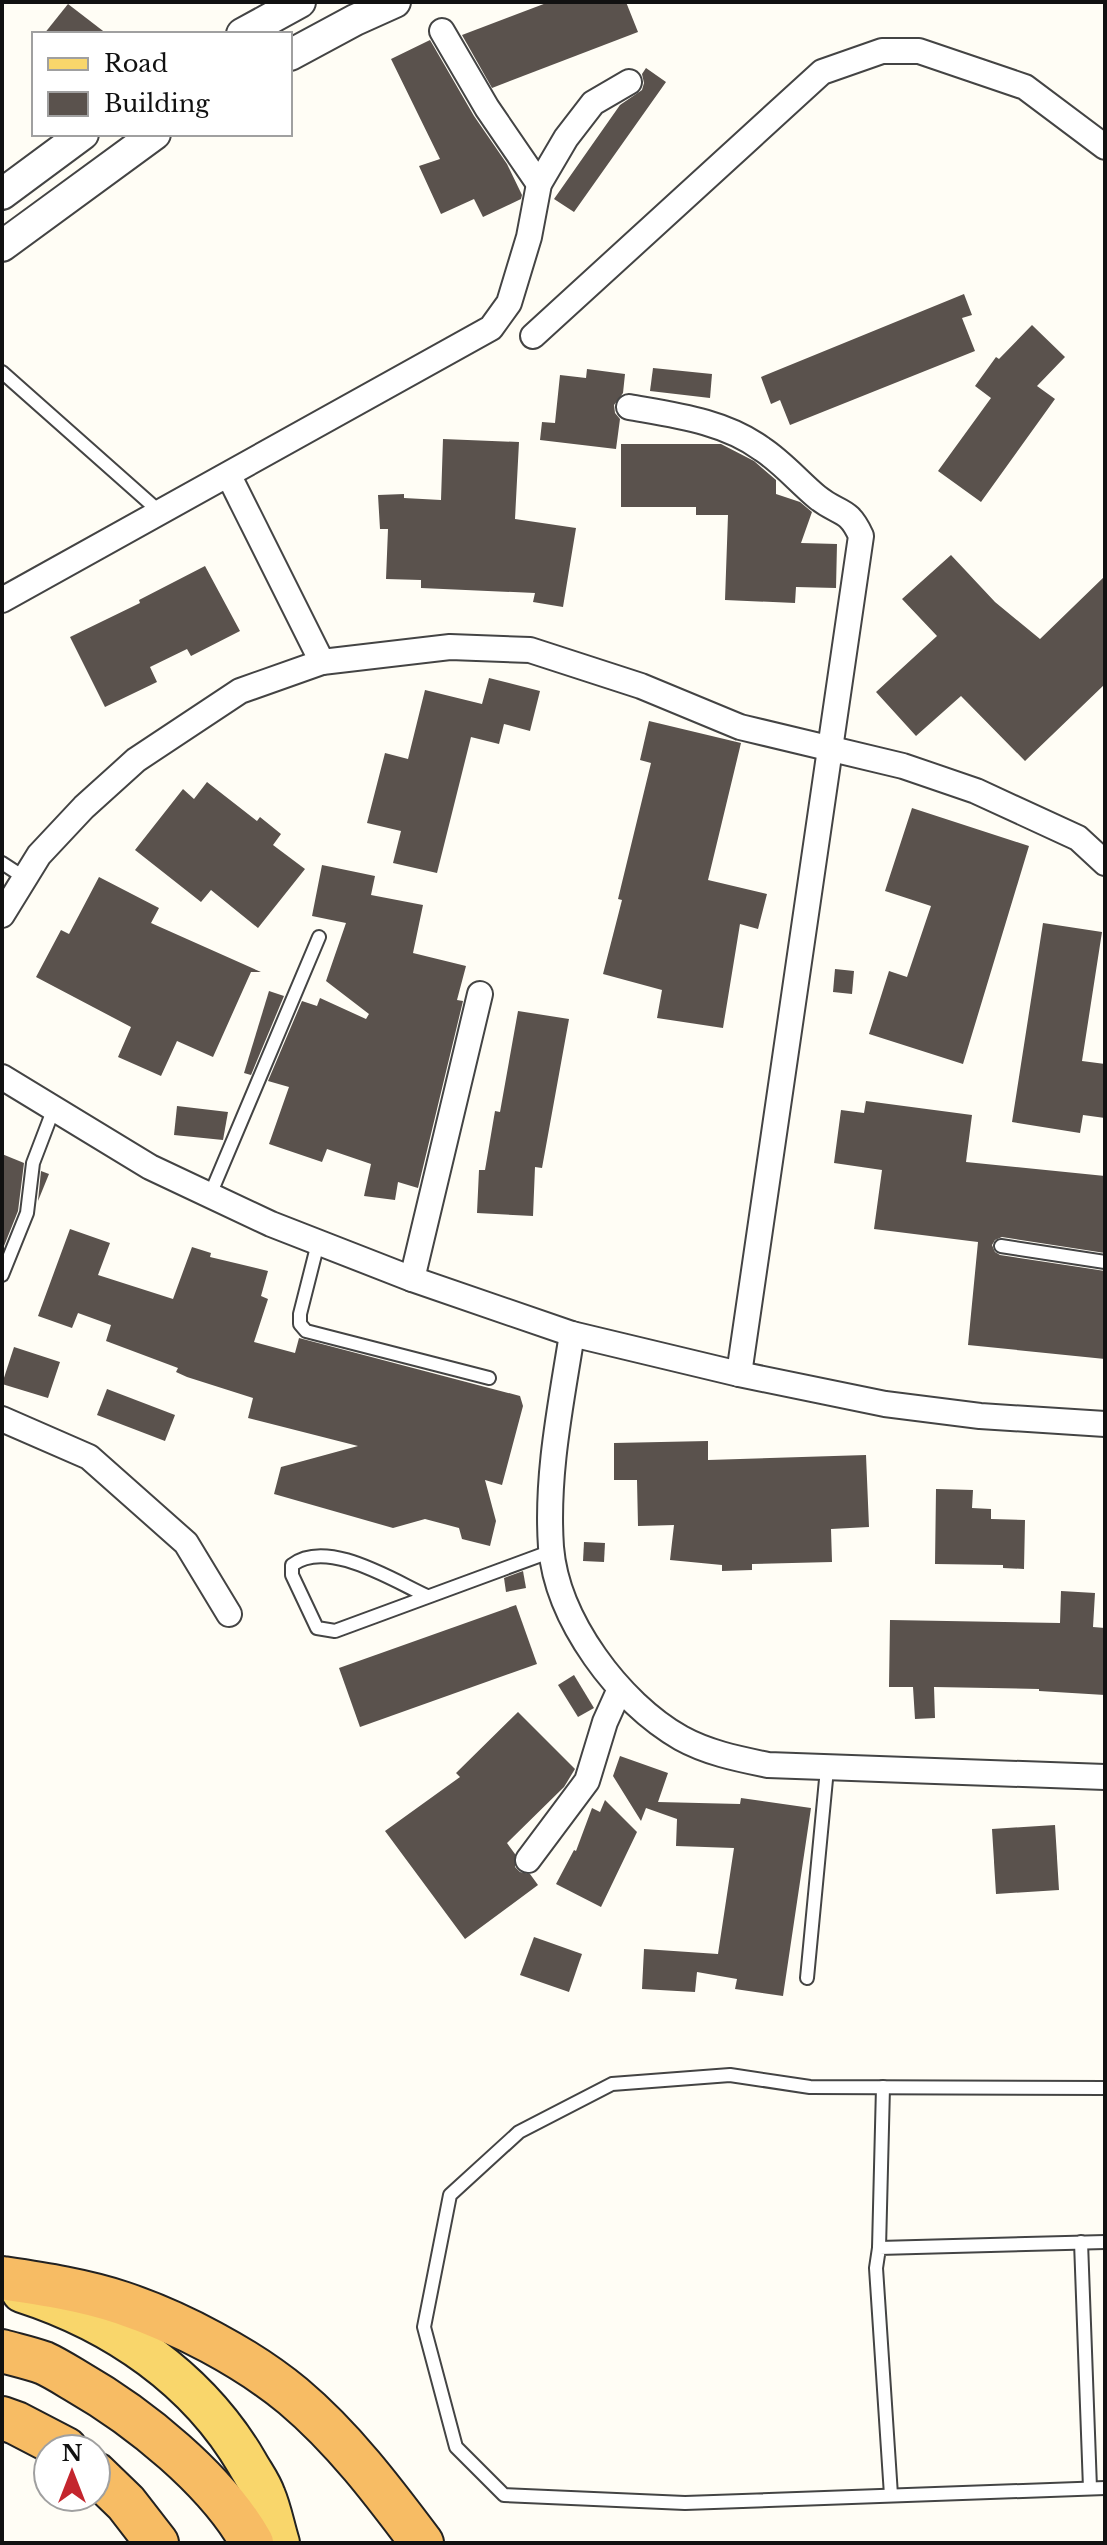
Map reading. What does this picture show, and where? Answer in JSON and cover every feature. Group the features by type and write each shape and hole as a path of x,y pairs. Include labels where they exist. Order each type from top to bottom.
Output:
{"highway":[{"path":"2,2278 54,2286 122,2303 178,2326 238,2359 293,2396 345,2447 422,2543"},
{"path":"2,2351 46,2364 100,2395 149,2429 202,2479 245,2530 252,2543"},
{"path":"2,2418 35,2433"},
{"path":"112,2489 157,2543"}],"main road":[{"path":"2,2285 88,2317 139,2347 191,2389 231,2436 265,2495 279,2543"}],"street":[{"path":"246,32 300,2"},
{"path":"292,54 395,2"},
{"path":"442,31 487,108 539,184"},
{"path":"533,336 822,72 882,51 919,51 1025,87 1105,147"},
{"path":"2,600 491,328 509,303 529,237 539,184 566,138 593,103 629,82"},
{"path":"2,194 80,136"},
{"path":"2,246 152,136"},
{"path":"629,407 679,416 731,431 763,449 822,501 853,518 861,536 739,1374"},
{"path":"229,476 322,662"},
{"path":"2,915 48,846 84,807 136,760 240,691 322,662 450,647 530,650 628,681 740,727 903,766 976,791 1078,838 1105,863"},
{"path":"412,1279 480,994"},
{"path":"2,1077 150,1167 271,1224 412,1279 572,1334 739,1374 885,1404 980,1416 1105,1424"},
{"path":"572,1334 552,1471 552,1551 562,1590 581,1636 619,1691 641,1711 682,1738 725,1756 768,1765 1105,1777"},
{"path":"2,1419 89,1457 186,1543 229,1614"},
{"path":"528,1860 587,1781 605,1722 619,1691"}],"lane":[{"path":"2,372 161,513"},
{"path":"2,863 25,878"},
{"path":"210,1195 319,937"},
{"path":"2,1275 27,1213 33,1163 54,1108"},
{"path":"318,1243 300,1314 300,1324 306,1331 489,1378"},
{"path":"1001,1246 1105,1262"},
{"path":"427,1596 338,1556 314,1555 301,1558 292,1565 292,1575 317,1628 335,1631 552,1551"},
{"path":"807,1978 827,1769"},
{"path":"1105,2088 810,2087 730,2075 612,2084 519,2132 450,2195 424,2327 456,2447 504,2495 685,2503 1105,2488"},
{"path":"883,2087 876,2268 891,2495"},
{"path":"1081,2242 1090,2488"},
{"path":"879,2248 1105,2242"}],"building":[{"path":"549,2 626,2 638,32 492,88 462,35"},
{"path":"68,4 104,32 46,32"},
{"path":"430,40 474,116 507,164 522,195 521,199 483,217 474,199 441,214 419,166 440,159 391,59"},
{"path":"646,68 666,82 574,212 554,199 620,105 642,90 642,74"},
{"path":"964,294 972,315 962,318 975,351 790,425 780,400 771,404 761,377"},
{"path":"1032,325 1065,357 1037,386 1055,399 981,502 938,471 991,398 975,386 996,357 999,359"},
{"path":"653,368 712,374 710,398 650,391"},
{"path":"587,369 625,374 623,393 614,405 620,419 616,449 540,440 542,422 555,423 560,375 586,378"},
{"path":"443,439 519,442 515,519 576,528 563,607 533,602 535,593 421,588 421,580 386,579 388,529 380,529 378,495 404,494 404,498 441,500"},
{"path":"621,444 721,444 754,461 776,480 776,494 800,502 812,512 801,543 837,544 836,588 796,587 795,603 725,600 728,515 696,515 696,507 621,507"},
{"path":"951,555 995,602 1040,639 1105,576 1105,684 1025,761 961,696 916,736 876,692 937,636 902,599"},
{"path":"205,566 240,631 191,656 187,649 150,667 157,682 105,707 70,637 140,603 139,600"},
{"path":"489,678 540,691 530,731 504,724 499,744 471,737 437,873 393,863 401,831 367,823 385,753 408,759 425,690 482,704"},
{"path":"649,721 741,743 708,880 767,894 758,929 740,924 723,1028 657,1018 662,990 603,974 651,763 640,760"},
{"path":"207,782 257,821 260,817 281,834 273,845 305,869 258,928 211,890 201,902 135,850 183,789 194,799"},
{"path":"912,808 1029,846 963,1064 869,1034 889,971 907,977 931,906 885,891"},
{"path":"322,865 375,876 371,895 423,905 413,953 466,966 457,1000 463,1001 418,1188 398,1182 395,1200 364,1196 371,1164 327,1149 322,1162 269,1144 289,1087 268,1081 302,1001 317,1006 320,998 366,1019 369,1014 326,981 346,923 312,916"},
{"path":"99,877 159,908 151,923 261,972 251,972 213,1057 177,1041 161,1076 118,1057 131,1027 36,977 61,930 69,934"},
{"path":"1043,923 1102,932 1082,1061 1105,1064 1105,1118 1083,1115 1080,1133 1012,1122"},
{"path":"835,969 854,971 852,994 833,992"},
{"path":"269,991 284,996 251,1075 244,1073"},
{"path":"518,1011 569,1019 542,1168 535,1167 533,1216 477,1213 479,1170 485,1170 495,1111 500,1112"},
{"path":"866,1101 972,1115 966,1162 1105,1176 1105,1253 1002,1237 992,1245 1000,1255 1105,1271 1105,1359 968,1345 978,1242 874,1229 882,1170 834,1163 841,1110 864,1113"},
{"path":"177,1106 228,1112 223,1140 174,1135"},
{"path":"2,1154 24,1163 18,1211 2,1251"},
{"path":"41,1171 49,1174 38,1201"},
{"path":"70,1229 110,1243 98,1275 173,1299 192,1247 211,1253 210,1257 268,1271 261,1296 268,1299 254,1342 295,1353 299,1338 520,1396 523,1406 502,1485 485,1480 496,1521 490,1546 462,1539 459,1528 425,1519 393,1528 274,1494 281,1467 358,1446 248,1418 253,1398 187,1377 176,1372 178,1368 106,1341 111,1325 78,1313 72,1328 38,1316"},
{"path":"14,1347 60,1362 48,1398 2,1384"},
{"path":"107,1389 175,1415 165,1441 97,1415"},
{"path":"708,1441 708,1460 866,1455 869,1527 831,1529 832,1562 752,1564 752,1570 722,1571 722,1565 670,1560 674,1525 638,1526 637,1480 614,1480 614,1443"},
{"path":"936,1489 973,1490 972,1508 991,1509 991,1519 1025,1520 1024,1569 1003,1568 1003,1565 935,1564"},
{"path":"584,1542 605,1543 604,1562 583,1561"},
{"path":"523,1571 526,1588 506,1592 504,1578"},
{"path":"1061,1591 1095,1593 1093,1627 1105,1628 1105,1695 1039,1689 934,1687 935,1718 915,1719 913,1687 889,1687 890,1620 1060,1623"},
{"path":"516,1605 537,1664 360,1727 339,1668"},
{"path":"574,1675 594,1708 578,1717 558,1685"},
{"path":"518,1712 575,1769 564,1787 507,1843 515,1854 515,1867 520,1872 530,1874 538,1885 465,1939 385,1831 460,1777 456,1773"},
{"path":"620,1756 668,1773 658,1802 740,1804 741,1798 811,1808 783,1996 735,1989 737,1979 697,1972 695,1992 642,1989 644,1949 718,1954 734,1848 676,1846 677,1819 646,1808 641,1821 613,1776"},
{"path":"605,1800 637,1832 601,1907 556,1884 576,1851 592,1808 600,1812"},
{"path":"1055,1825 1059,1890 996,1894 992,1829"},
{"path":"534,1937 582,1954 569,1992 520,1975"}]}
